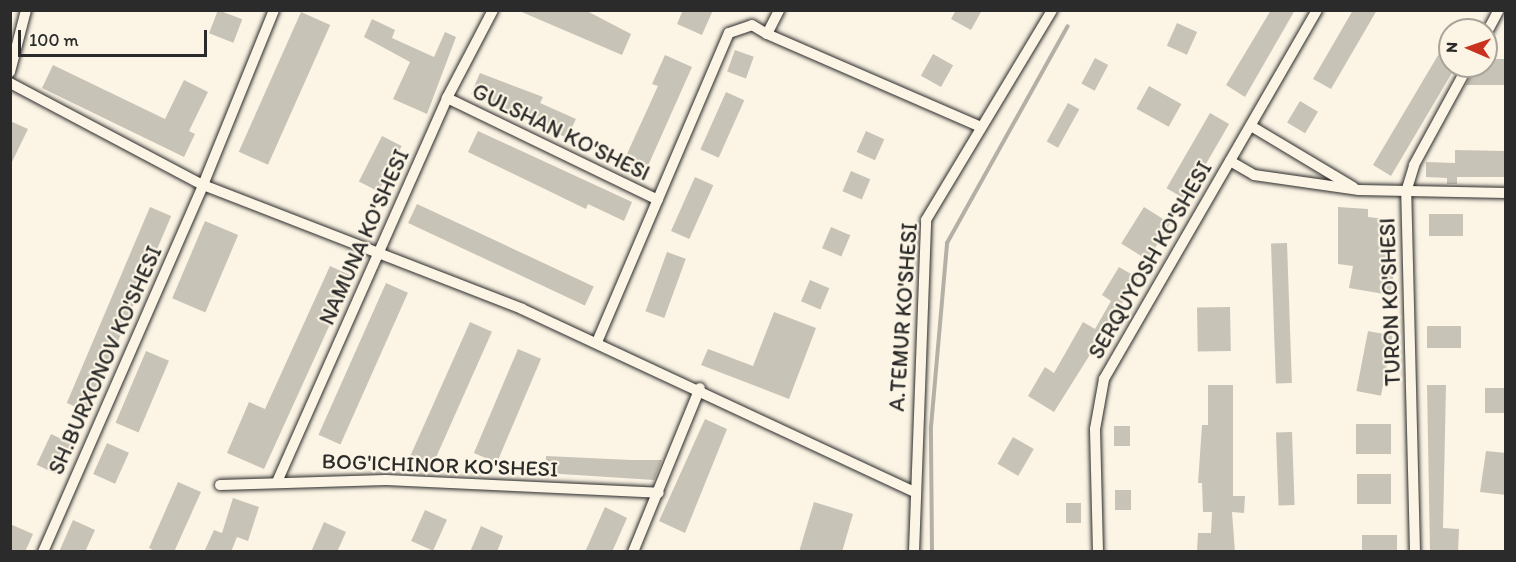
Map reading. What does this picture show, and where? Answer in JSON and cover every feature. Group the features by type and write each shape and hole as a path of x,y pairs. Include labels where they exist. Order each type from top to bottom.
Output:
{"street":[{"path":"10,72 26,10"},
{"name":"SH.BURXONOV KO'SHESI","path":"43,552 203,185 274,10"},
{"name":"NAMUNA KO'SHESI","path":"277,482 447,98 492,10"},
{"path":"767,34 779,10"},
{"name":"A.TEMUR KO'SHESI","path":"914,552 913,491 926,219 1052,10"},
{"name":"SERQUYOSH KO'SHESI","path":"1098,552 1095,429 1104,379 1317,10"},
{"path":"597,342 729,33 752,25 767,34 981,127"},
{"name":"TURON KO'SHESI","path":"1415,552 1406,192 1414,165 1461,78"},
{"path":"10,83 203,185 379,250 597,342 700,388 913,491"},
{"name":"GULSHAN KO'SHESI","path":"447,98 658,200"},
{"path":"1251,126 1359,190"},
{"path":"1230,161 1254,175 1359,190 1506,193"},
{"path":"633,552 700,388"},
{"name":"BOG'ICHINOR KO'SHESI","path":"220,485 386,480 659,493"}],"building":[{"path":"218,10 242,19 233,43 209,33"},
{"path":"517,10 585,10 631,34 622,55"},
{"path":"683,10 713,10 702,35 677,24"},
{"path":"956,10 982,10 971,30 951,19"},
{"path":"1271,10 1295,10 1245,97 1226,85"},
{"path":"1353,10 1377,10 1331,89 1313,79"},
{"path":"301,12 330,25 268,165 239,152"},
{"path":"372,19 395,30 392,38 434,57 445,32 456,37 427,114 393,99 410,62 364,37"},
{"path":"1177,23 1197,32 1187,55 1167,46"},
{"path":"735,50 754,57 746,78 727,72"},
{"path":"933,54 953,65 941,87 921,76"},
{"path":"665,55 692,67 643,177 621,167 658,86 652,84"},
{"path":"1438,55 1438,78 1449,78 1391,176 1373,165"},
{"path":"1095,58 1108,65 1095,91 1081,84"},
{"path":"1498,59 1506,59 1506,85 1466,85 1470,78 1498,78"},
{"path":"53,65 165,119 184,80 208,92 189,131 195,134 184,157 42,88"},
{"path":"480,73 543,97 540,103 576,119 567,138 471,94"},
{"path":"1149,86 1181,104 1169,127 1136,109"},
{"path":"726,92 744,100 719,158 700,150"},
{"path":"1300,101 1318,112 1305,133 1287,122"},
{"path":"1068,103 1079,109 1058,148 1047,141"},
{"path":"1210,113 1229,124 1186,199 1166,188"},
{"path":"10,121 28,129 10,166"},
{"path":"478,131 632,202 624,221 588,204 586,209 468,152"},
{"path":"866,131 884,139 875,160 857,152"},
{"path":"382,136 402,146 378,191 359,181"},
{"path":"1455,150 1506,151 1506,177 1457,177 1457,184 1447,184 1447,178 1426,177 1426,162 1455,163"},
{"path":"851,171 870,179 862,199 842,191"},
{"path":"695,177 713,185 689,239 671,231"},
{"path":"417,204 594,286 585,305 408,223"},
{"path":"150,207 171,216 88,412 67,403"},
{"path":"1144,207 1170,223 1148,260 1121,243"},
{"path":"1338,207 1368,209 1368,217 1393,220 1390,265 1395,266 1390,295 1349,288 1353,266 1338,264"},
{"path":"1429,214 1463,214 1463,236 1429,236"},
{"path":"205,221 238,235 205,312 172,298"},
{"path":"831,227 850,235 841,256 822,248"},
{"path":"1287,243 1292,383 1276,383 1271,244"},
{"path":"667,252 686,259 664,318 645,311"},
{"path":"330,266 352,276 264,469 227,453 249,402 265,409"},
{"path":"1119,267 1138,278 1054,412 1028,396 1045,367 1054,373 1083,322 1095,329 1111,301 1102,295"},
{"path":"810,280 829,288 820,309 801,301"},
{"path":"386,283 408,293 340,444 318,435"},
{"path":"1230,307 1231,351 1198,352 1197,308"},
{"path":"774,312 816,328 789,399 701,365 708,349 753,366"},
{"path":"470,322 492,332 431,468 409,458"},
{"path":"1427,326 1461,326 1461,348 1427,348"},
{"path":"1368,331 1393,336 1381,396 1356,391"},
{"path":"518,349 541,359 497,463 474,453"},
{"path":"146,351 169,361 139,433 116,423"},
{"path":"1208,385 1233,385 1233,496 1245,496 1244,513 1232,512 1235,552 1197,552 1198,533 1211,533 1212,512 1203,512 1202,483 1198,483 1202,425 1208,425"},
{"path":"1427,385 1446,385 1443,528 1459,529 1458,552 1430,552"},
{"path":"1485,388 1506,388 1506,413 1485,413"},
{"path":"705,419 727,429 685,533 659,521"},
{"path":"1356,424 1391,424 1391,454 1356,454"},
{"path":"1114,426 1130,426 1130,446 1114,446"},
{"path":"1292,432 1295,505 1279,506 1276,433"},
{"path":"51,434 72,444 57,475 37,465"},
{"path":"1013,437 1034,449 1018,476 998,464"},
{"path":"107,443 129,453 115,484 93,474"},
{"path":"1486,451 1506,453 1506,495 1480,492"},
{"path":"546,456 662,460 654,480 545,473"},
{"path":"1357,474 1391,474 1391,504 1357,504"},
{"path":"178,482 201,492 174,552 157,552 149,548"},
{"path":"1115,490 1131,490 1131,510 1115,510"},
{"path":"233,498 259,507 248,541 237,537 231,552 204,552 214,530 222,533"},
{"path":"814,502 853,514 842,552 799,552"},
{"path":"1066,503 1081,503 1081,523 1066,523"},
{"path":"605,507 627,518 612,552 585,552"},
{"path":"425,510 447,520 433,551 411,541"},
{"path":"73,520 95,530 85,552 59,552"},
{"path":"324,522 346,532 337,552 311,552"},
{"path":"10,524 33,534 25,552 10,552"},
{"path":"481,526 503,536 497,552 470,552"},
{"path":"1362,535 1397,535 1397,552 1362,552"}],"waterway":[{"path":"932,552 931,427 947,243 1068,26"}]}
